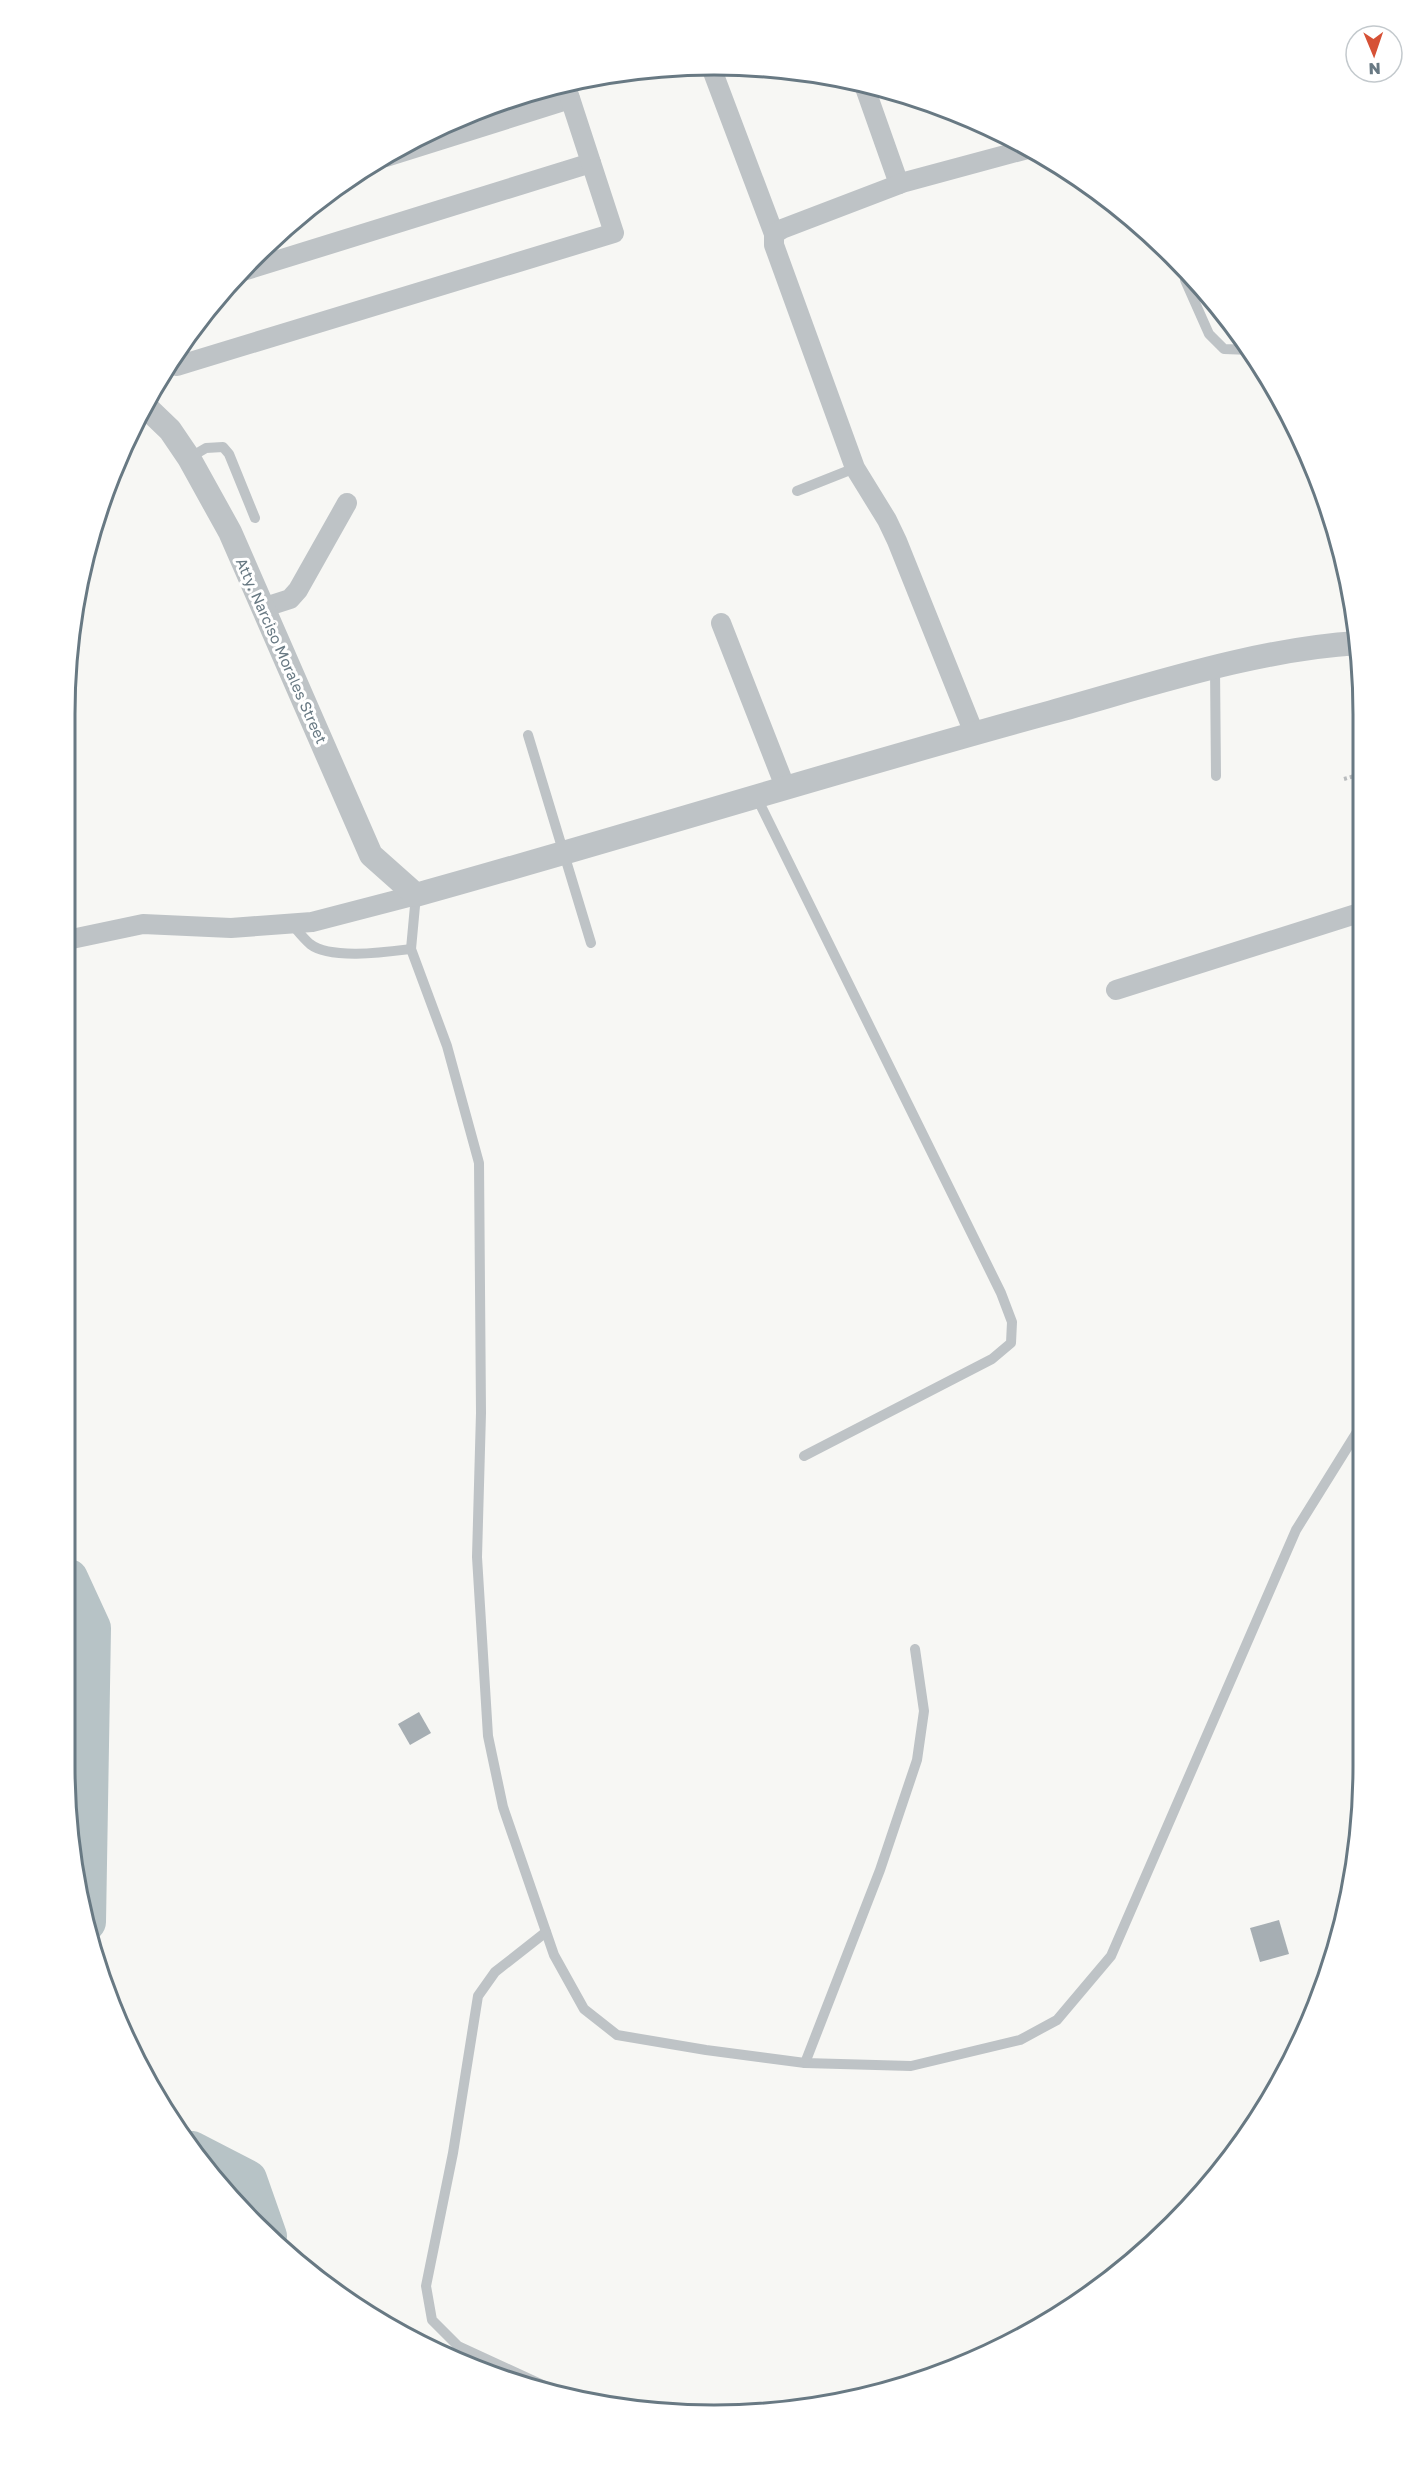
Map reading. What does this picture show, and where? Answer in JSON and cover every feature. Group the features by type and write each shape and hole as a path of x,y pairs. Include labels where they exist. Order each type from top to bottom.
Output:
{"street":[{"path":"714,75 774,234 774,245 855,468 887,520 897,541 974,733"},
{"path":"179,365 614,233 568,92"},
{"path":"867,94 899,184"},
{"path":"435,139 557,95"},
{"path":"774,234 899,184 1017,152"},
{"path":"258,266 591,163"},
{"name":"Atty. Narciso Morales Street","path":"151,412 170,430 189,458 230,532 371,855 416,895"},
{"path":"262,608 290,599 298,590 347,503"},
{"path":"721,624 786,789"},
{"path":"75,938 143,924 231,928 312,922 563,855 974,733 1215,668 1323,645 1349,644"},
{"path":"1116,990 1353,916"}],"lane":[{"path":"1188,286 1209,334 1224,349 1238,350"},
{"path":"189,458 206,448 223,447 229,454 255,518"},
{"path":"798,491 855,468"},
{"path":"1215,668 1216,776"},
{"path":"528,735 591,943"},
{"path":"757,798 996,1282 1012,1322 1011,1343 992,1359 804,1456"},
{"path":"416,895 411,950 447,1046 479,1163 482,1413 477,1557 488,1736 503,1807 554,1955 584,2008 617,2035 805,2063 911,2066 1020,2040 1057,2020 1111,1956 1296,1530 1353,1440"},
{"path":"291,923 312,946 336,952 362,955 411,950"},
{"path":"805,2063 876,1881 917,1760 924,1711 915,1649"},
{"path":"519,2374 458,2346 432,2320 426,2286 453,2154 478,1996 495,1972 546,1932"}],"path":[{"path":"1344,778 1353,776"}],"building":[{"path":"419,1712 431,1733 410,1745 398,1724"},
{"path":"1279,1920 1289,1954 1260,1962 1250,1928"}],"waterway":[{"path":"75,1591 92,1628 87,1893"},
{"path":"211,2160 248,2179 261,2217"}]}
